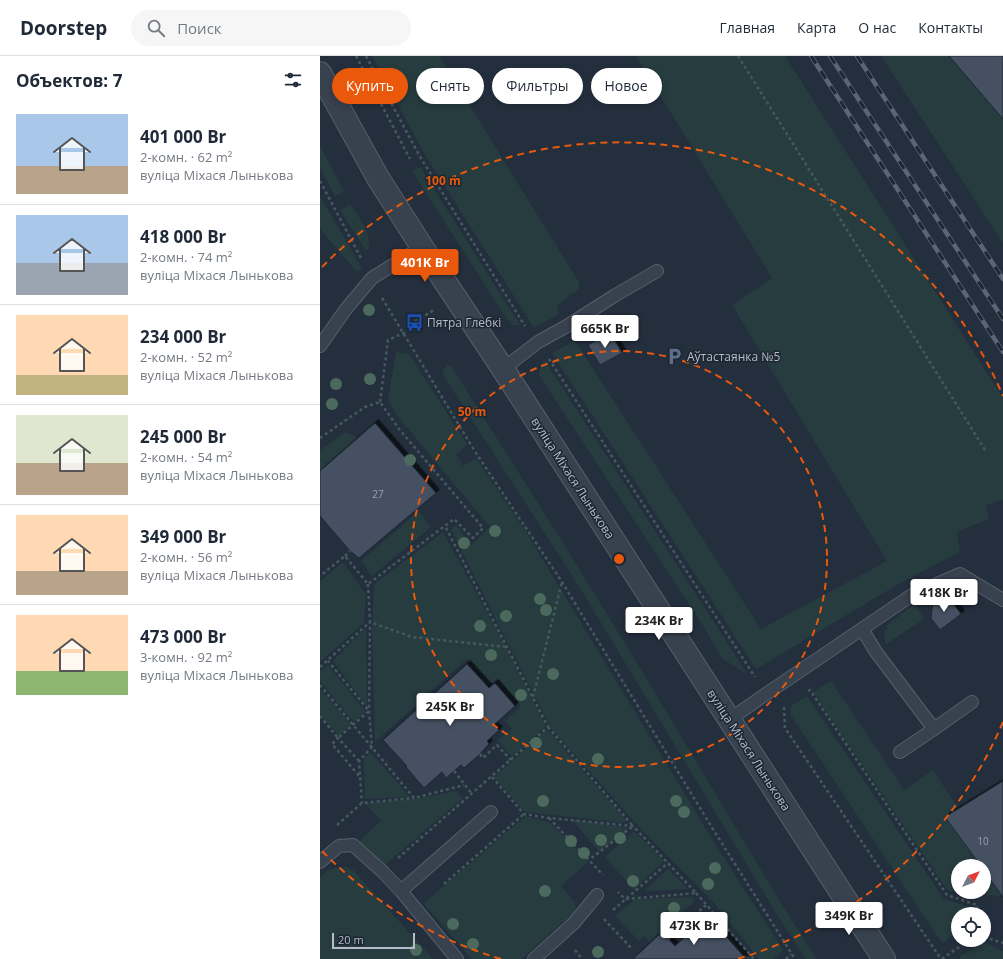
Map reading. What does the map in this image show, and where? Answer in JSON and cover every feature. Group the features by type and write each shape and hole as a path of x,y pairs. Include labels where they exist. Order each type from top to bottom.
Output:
{"street":[{"name":"вуліца Міхася Лынькова","path":"320,74 378,178 730,719 884,959"}],"lane":[{"path":"320,346 346,309 372,278 422,247"},
{"path":"503,369 538,342 657,272"},
{"path":"730,719 912,595 960,574 1003,600"},
{"path":"862,629 876,652 934,729"},
{"path":"900,752 972,702"},
{"path":"401,891 491,812"},
{"path":"320,862 339,846 353,845 383,872 401,891 457,959"},
{"path":"534,959 574,923 597,895"}],"path":[{"path":"356,56 410,159"},
{"path":"366,56 419,156 527,330 538,342 766,694 784,706 785,728 942,959 960,947"},
{"path":"738,56 986,450"},
{"path":"320,181 372,278 474,450 562,582 795,959"},
{"path":"368,584 454,519 473,538 483,528 399,429 380,402 388,340 404,333 414,322 454,297"},
{"path":"320,438 365,407 380,402"},
{"path":"445,526 548,727 633,826 754,959"},
{"path":"320,576 350,552"},
{"path":"345,556 368,584 370,622 369,711 372,747 359,761"},
{"path":"533,697 562,582"},
{"path":"370,622 412,638 508,647"},
{"path":"320,668 370,622"},
{"path":"328,660 369,711"},
{"path":"320,685 414,798"},
{"path":"803,694 810,690 947,895 977,905 977,907"},
{"path":"360,777 332,744 369,711"},
{"path":"320,716 359,761 362,802"},
{"path":"383,872 548,727"},
{"path":"480,754 483,758 497,745 511,760"},
{"path":"340,763 344,759"},
{"path":"454,771 472,794"},
{"path":"492,777 524,814 549,818 633,826"},
{"path":"334,827 362,802 414,798 464,785"},
{"path":"442,885 524,814"},
{"path":"549,818 605,877"},
{"path":"589,860 633,826"},
{"path":"625,899 668,863"},
{"path":"615,888 625,899"},
{"path":"625,899 696,894"},
{"path":"668,939 706,905"},
{"path":"604,918 632,949"},
{"path":"991,939 1003,943"},
{"path":"572,947 582,959"},
{"path":"786,959 791,954"}],"green space":[{"path":"372,56 439,56 446,68 416,68 416,104 469,104 579,282 579,290 571,294 557,306 559,314 534,328 424,153 398,104 408,104 408,68 378,68"},
{"path":"636,56 785,56 1003,398 1003,500 986,505 989,519 957,532 960,552 902,582 756,669 552,353 575,341 761,629 887,561 732,305 772,278 662,98 662,68 643,68"},
{"path":"881,56 949,56 1003,119 1003,243"},
{"path":"320,146 344,191 335,196 320,168"},
{"path":"420,167 520,325 513,325 506,318 412,171"},
{"path":"320,196 362,268 357,272 320,229"},
{"path":"350,204 368,233 369,246 367,252 340,210"},
{"path":"396,352 409,354 467,444 456,454 463,466 476,458 523,527 709,834 783,950 774,959 759,959 714,903 638,826 550,727 451,530 456,525 472,545 490,527 396,414 388,399"},
{"path":"544,359 746,672 743,672 722,658 702,624 539,375"},
{"path":"447,364 451,366 562,541 642,671 779,900 817,959 806,959 776,913 580,588 442,373"},
{"path":"345,432 355,436 357,439 320,471 320,450"},
{"path":"419,511 431,527 372,576 361,561"},
{"path":"443,532 505,645 546,726 512,757 497,740 512,729 505,721 521,706 497,679 490,684 467,659 375,742 372,628 374,584"},
{"path":"343,562 366,595 364,623 320,662 320,581"},
{"path":"915,604 924,619 886,644 884,637 887,625"},
{"path":"366,628 367,707 333,661"},
{"path":"328,665 366,712 354,722 320,681 320,671"},
{"path":"831,681 904,790 933,770 958,808 946,817 976,859 951,859 951,891 948,891 813,692"},
{"path":"320,689 351,724 339,736 320,714"},
{"path":"807,696 944,899 969,907 951,907 951,937 942,943 790,714 791,706"},
{"path":"547,729 627,821 625,823 525,812 494,777"},
{"path":"371,753 410,797 365,799 364,758"},
{"path":"456,791 463,798 386,864 379,864 358,842 381,821 365,803 415,799"},
{"path":"526,816 551,823 588,862 561,886 575,902 576,909 574,915 572,918 563,922 521,959 472,959 425,905 425,902"},
{"path":"571,819 628,828 600,852"},
{"path":"634,831 664,861 634,890 605,857"},
{"path":"346,867 354,871 433,959 320,959 320,877 330,869"},
{"path":"668,869 688,889 644,891"},
{"path":"991,880 1001,894 999,896 991,895"},
{"path":"693,897 695,901 649,942 644,936 639,941 615,916 635,899"},
{"path":"711,915 751,959 747,959 709,917"},
{"path":"991,945 1003,951 1003,959 960,959 959,957 976,947 991,947"}],"building":[{"path":"949,56 1003,56 1003,119"},
{"path":"610,332 622,353 600,365 588,345"},
{"path":"375,423 436,493 359,558 350,551 320,516 320,471"},
{"path":"933,600 952,602 961,614 940,630 931,618"},
{"path":"467,664 489,688 495,683 515,706 494,725 499,730 487,741 489,744 480,754 464,768 461,765 446,778 442,772 424,788 406,767 407,766 383,740"},
{"path":"1003,781 1003,897 991,881 991,859 976,859 945,817"},
{"path":"708,916 746,959 633,959 662,932 675,946"}],"railway":[{"path":"811,56 1003,352"},
{"path":"830,56 1003,319"},
{"path":"857,56 1003,279"}],"place":[{"name":"Пятра Глебкі","path":"414,322"},
{"name":"Аўтастаянка №5","path":"674,356"}]}
